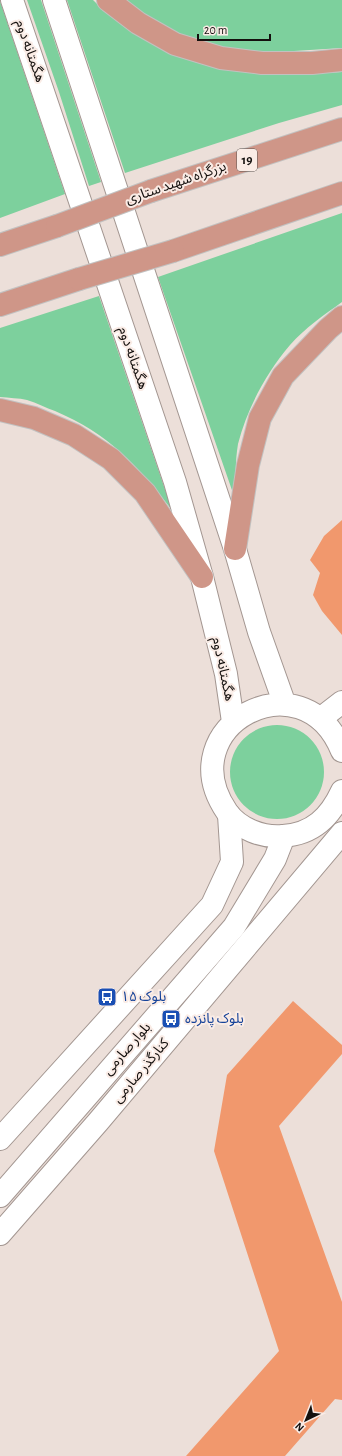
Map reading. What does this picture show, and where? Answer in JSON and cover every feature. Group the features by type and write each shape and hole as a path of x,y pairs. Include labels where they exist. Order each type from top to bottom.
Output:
{"highway":[{"path":"108,0 138,23 175,44 221,58 262,63 312,63 342,60"},
{"name":"بزرگراه شهید ستاری","path":"0,245 57,226 151,191 342,129"},
{"path":"0,305 79,279 173,251 342,193"},
{"path":"235,549 248,465 260,418 283,376 328,329 342,317"},
{"path":"0,410 34,418 74,435 111,459 146,493 202,577"}],"main road":[{"name":"هگمتانه دوم","path":"12,0 71,170 174,482 202,577 226,674 233,722"},
{"path":"54,0 235,549 259,632 286,704"},
{"path":"320,719 342,702"},
{"path":"342,751 338,741 330,729 320,719 304,709 286,704 267,705 249,711 233,722 222,735 215,751 212,768 214,785 220,801 229,815 242,826 257,833 273,837 292,836 308,830 323,820 336,819 335,806 342,791"},
{"path":"0,1138 212,905 232,862 229,815"},
{"name":"کنارگذر صارمی","path":"0,1234 98,1122 342,833"},
{"name":"بلوار صارمی","path":"0,1196 234,927 275,859 284,836"}],"green space":[{"path":"27,0 41,0 101,182 89,186 59,92"},
{"path":"67,0 93,0 107,13 137,35 170,52 205,65 228,70 266,72 342,72 342,105 279,123 125,173"},
{"path":"118,0 342,0 342,48 262,53 233,50 189,39"},
{"path":"0,1 65,194 0,218"},
{"path":"342,213 342,302 308,327 290,345 265,379 252,405 238,444 234,496 158,277"},
{"path":"99,296 172,510 147,479 121,452 91,430 74,420 31,401 0,397 0,328"},
{"path":"277,725 295,729 310,739 320,754 324,772 320,790 310,805 295,815 277,819 259,815 244,805 234,790 230,772 234,754 244,739 259,729"}],"building":[{"path":"342,520 342,635 322,611 313,595 320,573 310,560 324,536"},
{"path":"293,1001 342,1045 342,1054 279,1126 342,1302 342,1400 335,1399 285,1456 186,1456 279,1351 214,1151 227,1075"}],"place":[{"name":"بلوک ۱۵","path":"107,997"},
{"name":"بلوک پانزده","path":"171,1019"}]}
